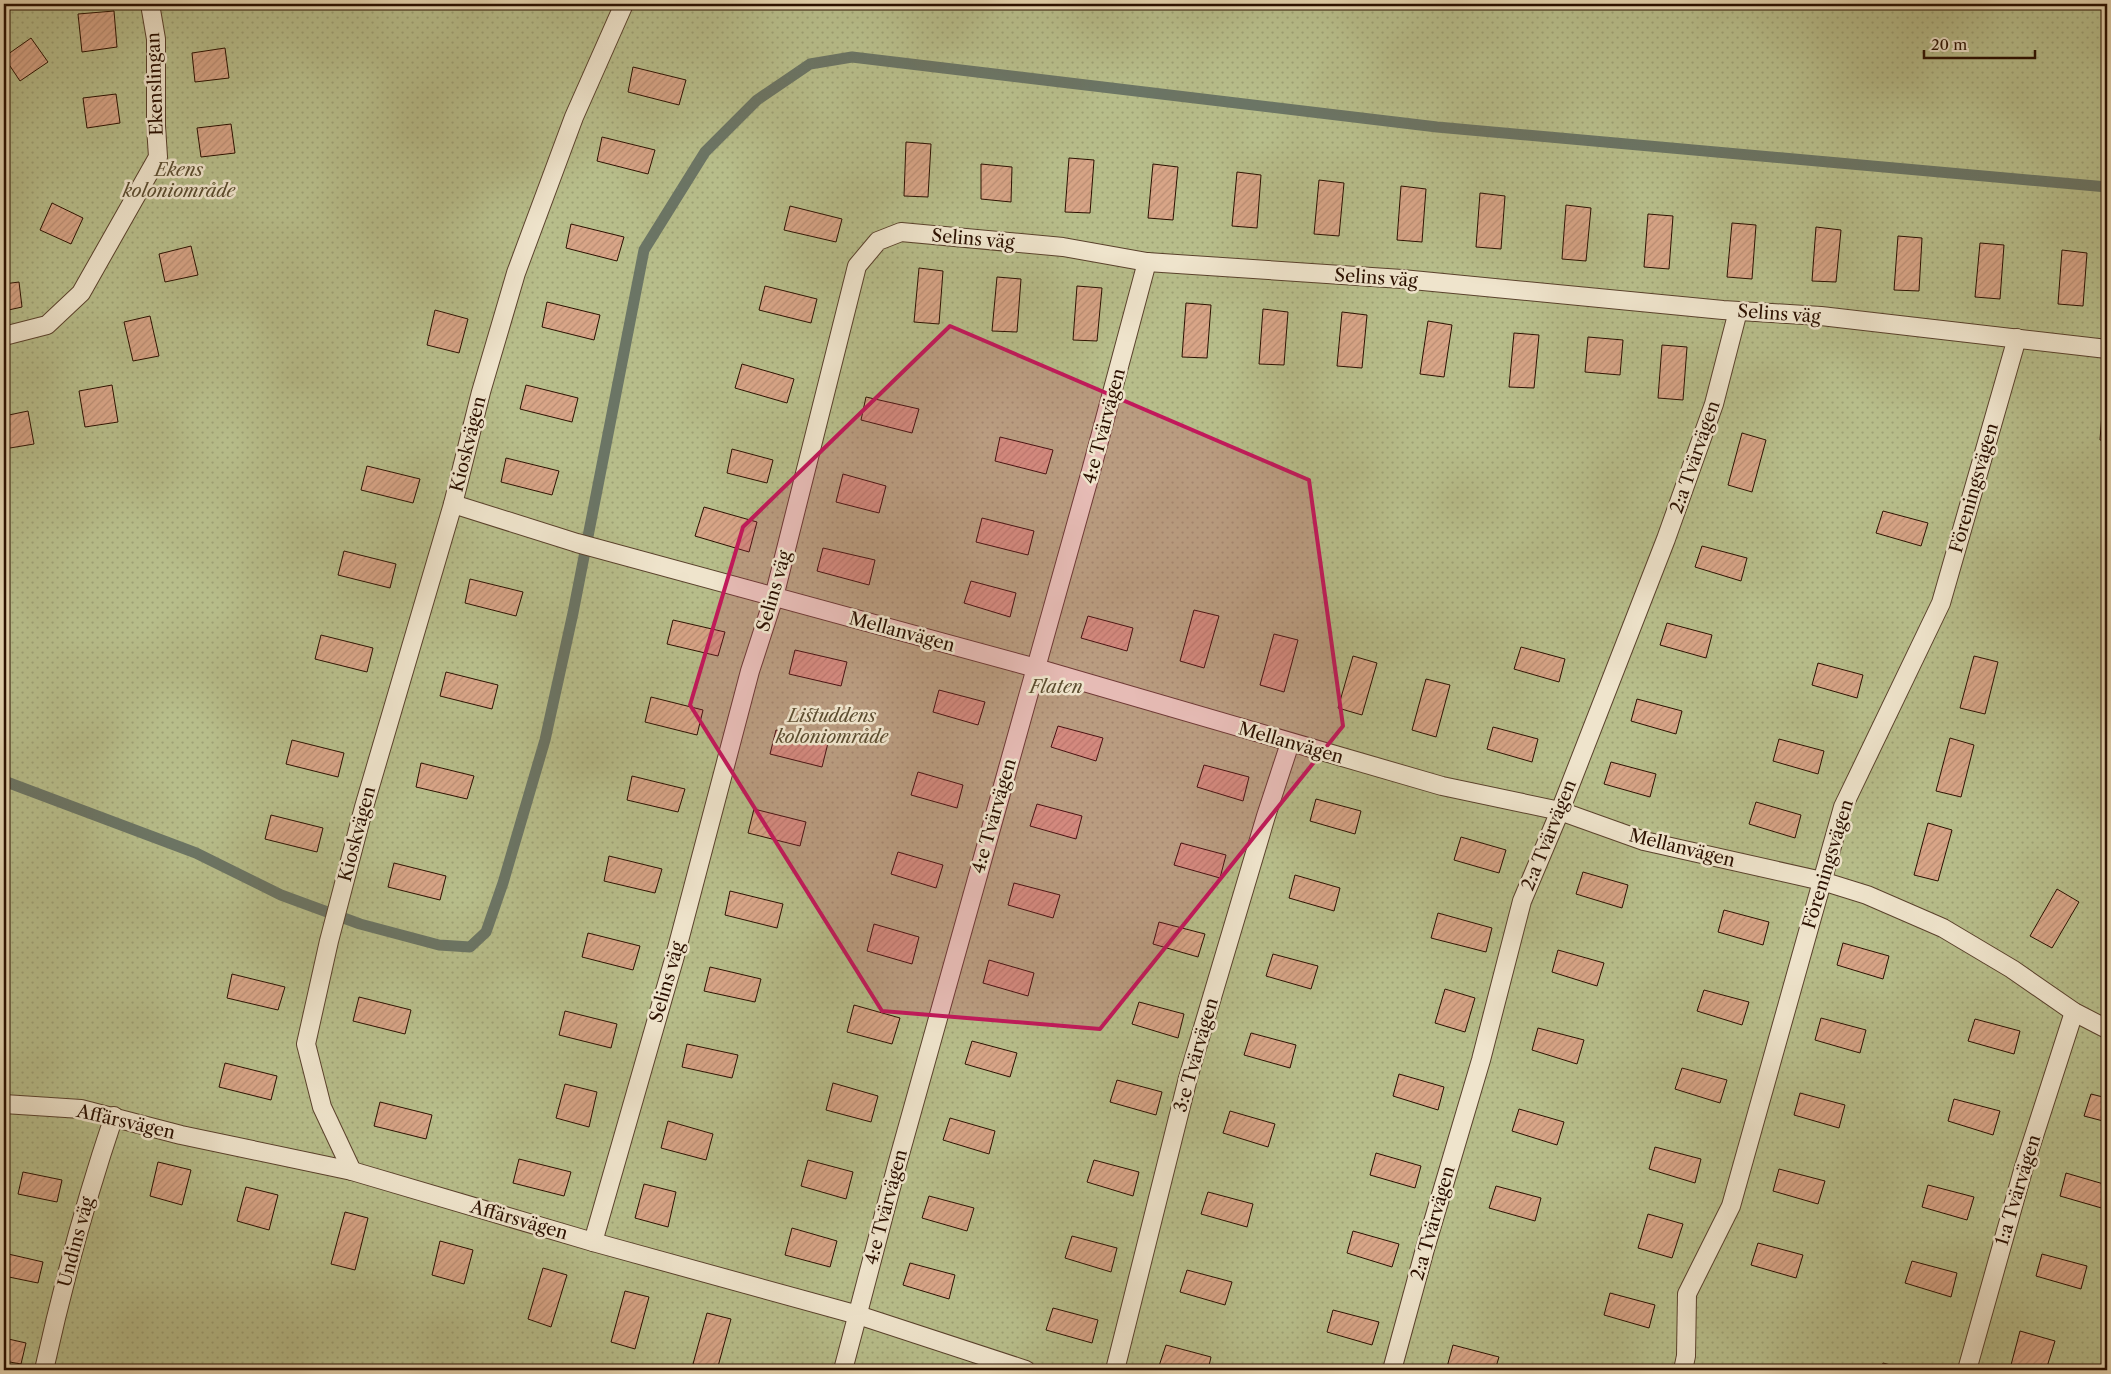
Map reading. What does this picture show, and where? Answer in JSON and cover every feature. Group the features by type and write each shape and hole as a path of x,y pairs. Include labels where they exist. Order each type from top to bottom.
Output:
{"lane":[{"name":"Ekenslingan","path":"4,336 47,325 81,293 158,157 156,39 150,4"},
{"name":"Kioskvägen","path":"352,1172 322,1106 306,1044 329,941 364,807 453,504 481,392 516,273 574,117 624,4"},
{"name":"Selins väg","path":"593,1242 675,956 750,671 774,597 857,266 878,241 901,232 1063,247 1147,262 1402,279 1821,316 2107,349"},
{"name":"4:e Tvärvägen","path":"843,1370 897,1165 1099,445 1147,262"},
{"name":"2:a Tvärvägen","path":"1392,1370 1425,1248 1481,1060 1522,901 1560,810 1666,539 1714,404 1738,310"},
{"name":"Föreningsvägen","path":"1683,1370 1686,1356 1687,1294 1731,1206 1843,807 1941,603 2017,338"},
{"name":"Mellanvägen","path":"453,504 577,543 1036,668 1442,786 1560,810 1644,841 1822,881 1867,895 1943,928 2012,969 2074,1012 2107,1029"},
{"name":"3:e Tvärvägen","path":"1115,1370 1188,1078 1266,816 1290,743"},
{"name":"1:a Tvärvägen","path":"1967,1370 2024,1167 2074,1012"},
{"name":"Affärsvägen","path":"4,1104 81,1109 114,1116 181,1135 352,1172 593,1242 858,1315 1026,1370"},
{"name":"Undins väg","path":"44,1370 93,1177 114,1116"}],"highlighted area":[{"path":"950,326 1309,480 1343,726 1100,1029 882,1011 690,705 743,527"}],"green space":[{"name":"Flaten","path":"4,4 2107,4 2107,1370 4,1370"}],"building":[{"path":"185,4 209,4 185,7"},
{"path":"114,11 117,47 82,52 78,14"},
{"path":"31,38 48,62 20,81 4,57"},
{"path":"225,48 229,78 195,82 192,53"},
{"path":"633,67 686,80 679,105 628,92"},
{"path":"116,94 120,123 87,128 83,98"},
{"path":"231,124 235,153 201,157 197,128"},
{"path":"602,137 655,150 648,174 597,161"},
{"path":"906,142 931,144 928,197 904,196"},
{"path":"1069,158 1094,160 1090,213 1065,212"},
{"path":"981,164 1012,167 1011,202 981,199"},
{"path":"1153,164 1178,167 1173,220 1148,218"},
{"path":"1237,172 1261,175 1257,228 1232,226"},
{"path":"1319,180 1344,183 1339,236 1314,234"},
{"path":"1401,186 1426,189 1422,242 1397,240"},
{"path":"1480,193 1505,196 1501,249 1476,247"},
{"path":"52,203 83,218 71,244 40,230"},
{"path":"1566,205 1591,208 1586,261 1562,259"},
{"path":"790,206 842,219 836,242 784,230"},
{"path":"1648,214 1673,216 1669,269 1644,267"},
{"path":"1732,223 1756,225 1752,279 1727,277"},
{"path":"571,224 624,237 617,261 566,248"},
{"path":"1816,227 1841,230 1836,282 1812,281"},
{"path":"1898,236 1922,238 1919,291 1894,290"},
{"path":"1980,243 2004,245 2000,299 1975,297"},
{"path":"191,246 198,275 165,282 159,254"},
{"path":"2062,250 2087,253 2083,306 2058,304"},
{"path":"919,268 943,271 939,324 914,322"},
{"path":"997,277 1021,279 1017,332 992,331"},
{"path":"19,282 22,307 4,311 4,284"},
{"path":"765,286 817,299 811,323 759,310"},
{"path":"1077,286 1102,288 1097,341 1073,340"},
{"path":"547,302 600,315 594,340 542,327"},
{"path":"1186,303 1211,305 1207,358 1182,357"},
{"path":"1263,309 1288,312 1284,365 1259,364"},
{"path":"435,310 468,319 459,353 427,345"},
{"path":"1342,312 1367,315 1362,368 1337,366"},
{"path":"150,316 159,356 133,361 124,322"},
{"path":"1428,321 1452,325 1444,377 1420,374"},
{"path":"1514,333 1539,335 1534,388 1509,387"},
{"path":"1588,337 1623,340 1620,375 1585,372"},
{"path":"1662,345 1687,347 1683,400 1658,398"},
{"path":"742,364 794,379 787,403 735,388"},
{"path":"112,385 118,422 85,427 79,391"},
{"path":"526,385 578,398 572,422 520,409"},
{"path":"2104,386 2107,387 2107,441 2100,440"},
{"path":"866,397 919,409 912,433 861,420"},
{"path":"28,411 34,444 4,449 4,416"},
{"path":"1742,433 1766,440 1752,492 1728,485"},
{"path":"1000,437 1053,450 1046,474 995,461"},
{"path":"732,449 773,460 767,483 727,473"},
{"path":"506,458 559,471 552,495 501,482"},
{"path":"367,466 420,479 413,503 361,490"},
{"path":"843,474 886,486 879,513 836,502"},
{"path":"704,507 757,522 749,552 695,536"},
{"path":"1883,511 1928,523 1921,546 1876,533"},
{"path":"982,518 1034,531 1028,555 976,542"},
{"path":"1702,546 1747,558 1741,581 1695,567"},
{"path":"823,548 875,560 869,585 817,571"},
{"path":"344,551 396,564 390,588 338,575"},
{"path":"470,579 523,592 516,616 465,603"},
{"path":"971,581 1016,593 1010,617 964,603"},
{"path":"1194,610 1219,616 1204,668 1180,661"},
{"path":"1088,616 1133,628 1127,651 1081,638"},
{"path":"673,620 725,632 718,656 667,644"},
{"path":"1667,623 1712,635 1706,658 1660,645"},
{"path":"1274,634 1298,640 1284,692 1260,685"},
{"path":"321,635 373,648 367,672 315,659"},
{"path":"1521,647 1565,659 1559,682 1514,669"},
{"path":"795,650 847,662 841,686 789,674"},
{"path":"1353,656 1377,663 1362,715 1338,708"},
{"path":"1974,656 1998,662 1985,714 1960,708"},
{"path":"1818,663 1863,675 1857,698 1812,685"},
{"path":"446,672 498,685 492,709 440,696"},
{"path":"1426,679 1450,685 1436,737 1412,730"},
{"path":"939,690 985,702 978,725 933,712"},
{"path":"651,697 703,710 697,735 645,722"},
{"path":"1637,699 1682,711 1676,734 1631,721"},
{"path":"1058,726 1103,738 1096,761 1051,747"},
{"path":"1493,727 1538,739 1532,762 1487,749"},
{"path":"776,730 828,743 822,767 770,754"},
{"path":"1950,738 1974,745 1961,797 1936,791"},
{"path":"1779,739 1824,751 1818,774 1773,761"},
{"path":"292,740 344,753 338,777 286,764"},
{"path":"1611,762 1656,774 1650,797 1604,784"},
{"path":"421,763 474,776 467,799 416,787"},
{"path":"1204,765 1249,777 1243,801 1197,787"},
{"path":"918,772 963,785 957,808 911,795"},
{"path":"632,776 685,789 678,812 627,800"},
{"path":"1316,799 1361,811 1355,834 1310,821"},
{"path":"1756,802 1801,815 1795,838 1749,824"},
{"path":"1037,804 1082,816 1076,839 1030,826"},
{"path":"754,809 806,822 800,846 748,833"},
{"path":"271,815 323,828 317,852 265,839"},
{"path":"1928,823 1952,830 1938,881 1914,875"},
{"path":"1461,837 1506,850 1499,873 1454,860"},
{"path":"1181,843 1226,855 1220,878 1174,865"},
{"path":"898,852 943,865 936,888 891,874"},
{"path":"609,856 662,869 655,893 604,881"},
{"path":"394,863 446,876 440,900 388,887"},
{"path":"1583,872 1628,885 1622,908 1576,894"},
{"path":"1295,875 1340,888 1334,911 1289,898"},
{"path":"1014,883 1060,895 1053,918 1008,905"},
{"path":"2057,889 2079,902 2052,948 2030,936"},
{"path":"730,891 783,904 777,928 725,915"},
{"path":"1724,910 1769,922 1763,945 1718,932"},
{"path":"1438,913 1492,928 1486,952 1431,938"},
{"path":"1159,922 1205,934 1198,957 1153,944"},
{"path":"874,924 919,937 912,964 867,951"},
{"path":"588,933 640,946 633,970 582,957"},
{"path":"1843,943 1889,956 1883,979 1837,965"},
{"path":"1558,950 1604,963 1597,986 1552,972"},
{"path":"1273,954 1318,966 1311,989 1266,976"},
{"path":"989,960 1034,973 1028,996 983,983"},
{"path":"710,967 761,979 755,1002 704,991"},
{"path":"232,974 285,987 278,1010 227,998"},
{"path":"1445,989 1475,998 1465,1032 1435,1023"},
{"path":"1704,990 1749,1002 1742,1025 1697,1011"},
{"path":"359,997 411,1010 405,1034 353,1021"},
{"path":"1139,1002 1184,1014 1178,1038 1132,1024"},
{"path":"854,1005 900,1018 892,1044 847,1032"},
{"path":"565,1011 617,1024 611,1048 559,1035"},
{"path":"1821,1018 1866,1030 1860,1053 1815,1040"},
{"path":"1975,1019 2020,1031 2014,1054 1968,1041"},
{"path":"1538,1028 1584,1040 1577,1064 1532,1050"},
{"path":"1251,1033 1296,1045 1290,1068 1244,1055"},
{"path":"972,1041 1017,1053 1010,1077 965,1064"},
{"path":"687,1044 738,1055 732,1078 682,1067"},
{"path":"225,1063 277,1076 271,1100 219,1087"},
{"path":"1682,1068 1727,1080 1720,1103 1675,1089"},
{"path":"1399,1074 1444,1087 1438,1110 1393,1096"},
{"path":"1117,1080 1162,1092 1156,1115 1110,1102"},
{"path":"833,1083 878,1096 871,1122 826,1110"},
{"path":"565,1084 597,1092 589,1127 556,1118"},
{"path":"1800,1093 1845,1105 1839,1128 1794,1115"},
{"path":"2091,1094 2107,1098 2107,1122 2084,1116"},
{"path":"1954,1099 2000,1111 1993,1135 1948,1121"},
{"path":"380,1102 432,1115 426,1139 374,1126"},
{"path":"1519,1109 1564,1122 1557,1145 1512,1131"},
{"path":"1230,1111 1275,1124 1268,1147 1223,1133"},
{"path":"950,1118 995,1131 989,1154 943,1140"},
{"path":"668,1121 713,1134 706,1160 661,1148"},
{"path":"1655,1147 1701,1159 1695,1183 1649,1169"},
{"path":"1376,1153 1421,1166 1415,1188 1370,1175"},
{"path":"519,1159 571,1172 564,1196 513,1183"},
{"path":"808,1160 853,1172 846,1199 801,1186"},
{"path":"1094,1160 1139,1172 1133,1196 1087,1182"},
{"path":"158,1162 191,1170 182,1205 150,1196"},
{"path":"1779,1169 1825,1181 1818,1204 1773,1191"},
{"path":"23,1172 62,1180 57,1202 18,1194"},
{"path":"2066,1173 2107,1185 2105,1209 2060,1196"},
{"path":"644,1184 676,1192 668,1227 635,1218"},
{"path":"1928,1185 1974,1197 1967,1220 1922,1207"},
{"path":"1496,1186 1541,1198 1535,1221 1489,1208"},
{"path":"246,1187 278,1195 269,1230 237,1221"},
{"path":"1208,1192 1253,1204 1247,1227 1201,1214"},
{"path":"929,1196 974,1208 967,1231 922,1218"},
{"path":"345,1212 368,1218 355,1270 331,1264"},
{"path":"1648,1214 1683,1224 1672,1258 1638,1248"},
{"path":"792,1228 837,1241 830,1267 785,1255"},
{"path":"1353,1231 1399,1244 1392,1267 1347,1253"},
{"path":"1072,1236 1117,1248 1111,1272 1065,1258"},
{"path":"440,1241 473,1250 464,1284 432,1275"},
{"path":"1758,1243 1803,1255 1796,1278 1751,1265"},
{"path":"4,1253 43,1262 38,1283 4,1276"},
{"path":"2042,1254 2087,1266 2081,1289 2036,1276"},
{"path":"1912,1261 1957,1273 1951,1297 1905,1283"},
{"path":"910,1263 955,1275 949,1299 903,1285"},
{"path":"543,1268 567,1275 551,1327 528,1319"},
{"path":"1187,1270 1232,1282 1225,1305 1180,1292"},
{"path":"625,1291 649,1297 635,1349 611,1342"},
{"path":"1610,1293 1655,1305 1649,1328 1604,1315"},
{"path":"1053,1308 1098,1320 1092,1343 1046,1330"},
{"path":"1333,1310 1379,1322 1372,1345 1327,1332"},
{"path":"707,1313 731,1319 717,1370 693,1364"},
{"path":"2020,1331 2055,1341 2046,1370 2027,1370 2011,1365"},
{"path":"4,1338 26,1343 21,1364 4,1361"},
{"path":"1166,1345 1211,1357 1208,1370 1172,1370 1159,1366"},
{"path":"1453,1345 1499,1357 1495,1370 1457,1370 1447,1367"},
{"path":"1883,1363 1910,1370 1881,1370"}],"waterway":[{"path":"4,781 196,853 281,895 360,924 439,945 470,947 486,932 503,883 545,740 573,613 644,250 705,152 757,100 810,64 852,57 1437,127 2107,187"}],"park label":[{"name":"Ekens koloniområde","path":"179,180"},
{"name":"Listuddens koloniområde","path":"832,726"}]}
